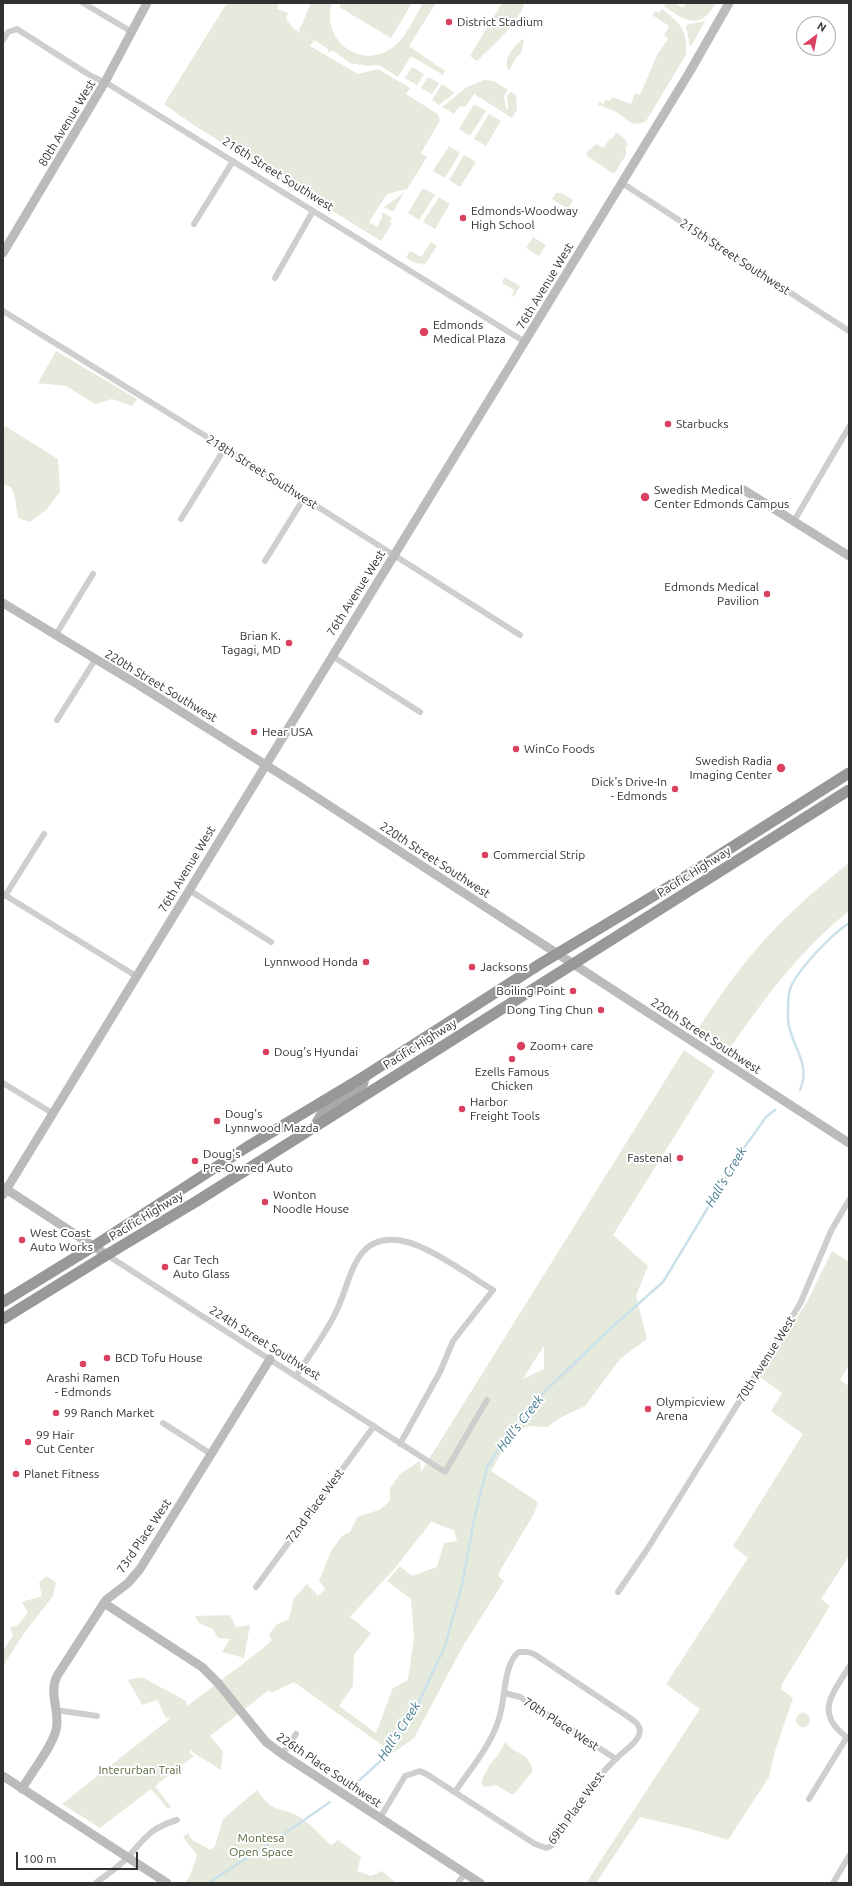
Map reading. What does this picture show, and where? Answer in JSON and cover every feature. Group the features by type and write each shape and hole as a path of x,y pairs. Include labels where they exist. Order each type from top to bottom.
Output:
{"highway":[{"name":"Pacific Highway","path":"3,1302 94,1246 247,1147 365,1076 540,964 680,880 849,773"},
{"name":"Pacific Highway","path":"3,1319 107,1254 197,1201 849,790"}],"main road":[{"path":"314,1127 322,1113 363,1084 365,1076"}],"street":[{"path":"83,3 132,32"},
{"name":"80th Avenue West","path":"3,253 105,82 147,3"},
{"name":"76th Avenue West","path":"4,1191 525,342 729,3"},
{"name":"216th Street Southwest","path":"3,40 8,32 17,29 525,342"},
{"path":"194,224 233,161"},
{"name":"215th Street Southwest","path":"622,182 849,331"},
{"path":"275,278 313,211"},
{"name":"218th Street Southwest","path":"3,311 225,448 520,636"},
{"path":"794,521 849,427"},
{"path":"181,519 225,448"},
{"path":"744,490 849,556"},
{"path":"265,561 304,498"},
{"path":"55,636 93,574"},
{"name":"220th Street Southwest","path":"3,604 94,660 137,684 265,764 849,1143"},
{"path":"332,656 420,712"},
{"path":"57,720 94,660"},
{"path":"44,834 4,895 136,976"},
{"path":"189,890 271,942"},
{"path":"3,1083 52,1113"},
{"path":"17,1197 16,1181 18,1170"},
{"name":"224th Street Southwest","path":"4,1191 17,1197 107,1254 445,1472 487,1400"},
{"name":"70th Avenue West","path":"618,1592 648,1548 800,1304 831,1231 849,1200"},
{"path":"296,1376 329,1326 339,1307 351,1271 358,1258 370,1246 386,1239 404,1241 428,1251 493,1290 453,1341 440,1372 400,1444"},
{"name":"73rd Place West","path":"22,1789 54,1736 57,1725 53,1689 55,1680 104,1603 136,1574 270,1359"},
{"path":"163,1423 211,1454"},
{"name":"72nd Place West","path":"256,1587 374,1426"},
{"name":"226th Place Southwest","path":"104,1603 202,1667 218,1683 266,1742 282,1754 480,1883"},
{"name":"69th Place West","path":"455,1792 535,1844 546,1848 551,1846 554,1842 589,1787 638,1738 640,1734 638,1725 630,1718 534,1654 524,1651 519,1652 513,1658 506,1680 505,1693"},
{"path":"809,1800 848,1738 836,1728 830,1718 828,1708 829,1698 849,1667"},
{"path":"380,1818 405,1776 413,1772 420,1771 428,1774 455,1792 495,1730 505,1693"},
{"name":"70th Place West","path":"505,1693 520,1697 616,1759"},
{"path":"56,1710 97,1716"},
{"path":"282,1754 296,1734"},
{"path":"3,1776 167,1883"},
{"path":"96,1883 128,1857 144,1837 162,1825 176,1820"},
{"path":"833,1883 849,1856"},
{"path":"458,1883 465,1873"}],"green space":[{"path":"227,3 279,3 277,9 288,13 286,19 294,29 309,37 299,31 311,3 332,3 330,16 336,38 344,46 354,52 365,55 377,55 389,50 400,41 409,29 423,3 436,3 409,46 445,71 443,75 411,56 398,77 379,65 367,66 350,63 332,50 329,53 328,49 314,40 310,46 358,74 378,69 410,88 406,94 438,114 440,121 421,153 427,157 407,189 387,194 369,222 377,227 382,218 382,212 392,218 390,222 392,223 381,241 192,124 164,104"},
{"path":"342,3 412,3 391,38 339,7"},
{"path":"502,3 523,3 524,6 515,21 497,42 477,61 470,56"},
{"path":"667,3 676,3 682,8 687,3 716,3 710,12 704,17 692,21 672,12 664,6"},
{"path":"662,9 682,28 686,39 686,55 646,121 636,124 630,122 616,112 598,105 599,102 604,104 605,100 610,101 612,97 631,104 635,93 640,95 657,55 668,39 664,35 669,26 652,15 655,11 659,13"},
{"path":"705,21 691,46 690,46 686,26"},
{"path":"522,39 524,40 521,53 516,58 509,71 507,66 508,57"},
{"path":"412,67 424,74 417,85 405,78"},
{"path":"428,77 439,83 432,94 421,88"},
{"path":"484,80 494,81 508,90 504,96 506,109 508,109 507,95 511,92 516,95 517,110 512,118 474,94 466,106 459,107 454,114 442,107 467,87"},
{"path":"442,84 455,93 439,105 432,100"},
{"path":"474,104 486,111 470,136 459,129"},
{"path":"489,114 501,121 486,146 474,139"},
{"path":"616,132 625,139 628,145 626,146 626,155 614,174 587,156 587,152 596,144 603,148 611,138 612,139"},
{"path":"449,146 460,153 445,178 433,171"},
{"path":"464,155 476,162 460,187 449,180"},
{"path":"423,188 435,195 419,220 408,213"},
{"path":"404,193 393,212 384,207"},
{"path":"556,193 562,193 573,200 565,214 562,212 565,207 552,199"},
{"path":"439,197 450,204 435,229 423,222"},
{"path":"533,237 546,245 539,256 526,248"},
{"path":"431,242 437,246 425,264 415,263 406,258 410,251 421,257"},
{"path":"504,277 520,286 514,297 512,296 514,290 502,283"},
{"path":"56,351 137,399 132,406 112,399 95,404 66,386 38,383"},
{"path":"5,426 58,459 60,492 46,510 30,522 18,518 15,497 11,487 3,484 3,429"},
{"path":"849,863 849,911 814,943 782,978 753,1015 726,1054 695,1033 720,996 759,946 796,908"},
{"name":"Interurban Trail","path":"684,1050 715,1071 613,1235 648,1266 636,1296 647,1339 620,1359 585,1406 560,1418 547,1427 530,1426 514,1431 491,1471 538,1502 534,1514 501,1569 498,1576 504,1581 463,1646 414,1738 393,1753 294,1682 271,1693 269,1690 210,1736 223,1751 221,1770 192,1752 192,1750 189,1752 194,1756 155,1786 171,1807 168,1809 151,1789 100,1828 62,1804 172,1717 166,1718 157,1700 142,1705 128,1680 142,1677 186,1701 187,1706 272,1640 269,1635 276,1625 289,1619 294,1598 307,1584 318,1596 325,1589 319,1581 331,1551 342,1536 350,1532 357,1517 379,1510 390,1501 390,1488 400,1474 420,1461 421,1472","holes":["543,1347 544,1369 523,1379","432,1521 454,1530 457,1541 444,1543 437,1567 412,1576 400,1566 387,1581 411,1599 414,1637 408,1680 393,1688 376,1733 339,1706 353,1686 354,1655 371,1633 350,1617 395,1568"]},
{"path":"832,1251 849,1262 849,1365 840,1380 849,1386 849,1556 821,1599 830,1606 782,1684 781,1689 793,1698 775,1751 769,1777 728,1840 691,1829 640,1817 596,1883 586,1883 700,1709 666,1684 748,1558 733,1546 803,1434 771,1411 782,1393 759,1376 807,1302"},
{"path":"46,1576 56,1582 53,1596 25,1632 3,1666 3,1648 5,1648 13,1635 10,1627 17,1626 28,1613 22,1602 42,1596 39,1583"},
{"path":"230,1615 236,1627 250,1625 244,1658 222,1652 230,1639 218,1638 213,1629 199,1623 195,1616"},
{"path":"800,1713 806,1713 810,1717 810,1723 806,1727 800,1727 796,1723 796,1717"},
{"path":"505,1742 528,1760 533,1771 514,1794 511,1794 496,1785 484,1787 481,1782 490,1764 499,1754"},
{"name":"Montesa Open Space","path":"257,1790 262,1798 271,1806 298,1816 331,1845 338,1840 361,1857 357,1871 371,1876 382,1871 396,1883 185,1883 190,1876 197,1855 183,1837 188,1833 192,1840 211,1850 215,1846 223,1819"}],"waterway":[{"name":"Hall's Creek","path":"800,1090 804,1073 803,1065 791,1035 788,1023 790,989 807,963 834,935 849,923"},
{"name":"Hall's Creek","path":"353,1786 385,1757 418,1704 445,1646 462,1585 475,1515 487,1467 505,1439 537,1399 612,1327 663,1282 744,1148 766,1117 775,1110"},
{"name":"Hall's Creek","path":"208,1883 284,1834 330,1802"}],"place":[{"name":"District Stadium","path":"449,22"},
{"name":"Edmonds-Woodway High School","path":"463,218"},
{"name":"Edmonds Medical Plaza","path":"424,332"},
{"name":"Starbucks","path":"668,424"},
{"name":"Swedish Medical Center Edmonds Campus","path":"645,497"},
{"name":"Edmonds Medical Pavilion","path":"767,594"},
{"name":"Brian K. Tagagi, MD","path":"289,643"},
{"name":"Hear USA","path":"254,732"},
{"name":"WinCo Foods","path":"516,749"},
{"name":"Swedish Radia Imaging Center","path":"781,768"},
{"name":"Dick's Drive-In - Edmonds","path":"675,789"},
{"name":"Commercial Strip","path":"485,855"},
{"name":"Lynnwood Honda","path":"366,962"},
{"name":"Jacksons","path":"472,967"},
{"name":"Boiling Point","path":"573,991"},
{"name":"Dong Ting Chun","path":"601,1010"},
{"name":"Zoom+ care","path":"521,1046"},
{"name":"Doug's Hyundai","path":"266,1052"},
{"name":"Ezells Famous Chicken","path":"512,1059"},
{"name":"Harbor Freight Tools","path":"462,1109"},
{"name":"Doug's Lynnwood Mazda","path":"217,1121"},
{"name":"Fastenal","path":"680,1158"},
{"name":"Doug's Pre-Owned Auto","path":"195,1161"},
{"name":"Wonton Noodle House","path":"265,1202"},
{"name":"West Coast Auto Works","path":"22,1240"},
{"name":"Car Tech Auto Glass","path":"165,1267"},
{"name":"BCD Tofu House","path":"107,1358"},
{"name":"Arashi Ramen - Edmonds","path":"83,1364"},
{"name":"Olympicview Arena","path":"648,1409"},
{"name":"99 Ranch Market","path":"56,1413"},
{"name":"99 Hair Cut Center","path":"28,1442"},
{"name":"Planet Fitness","path":"16,1474"}]}
